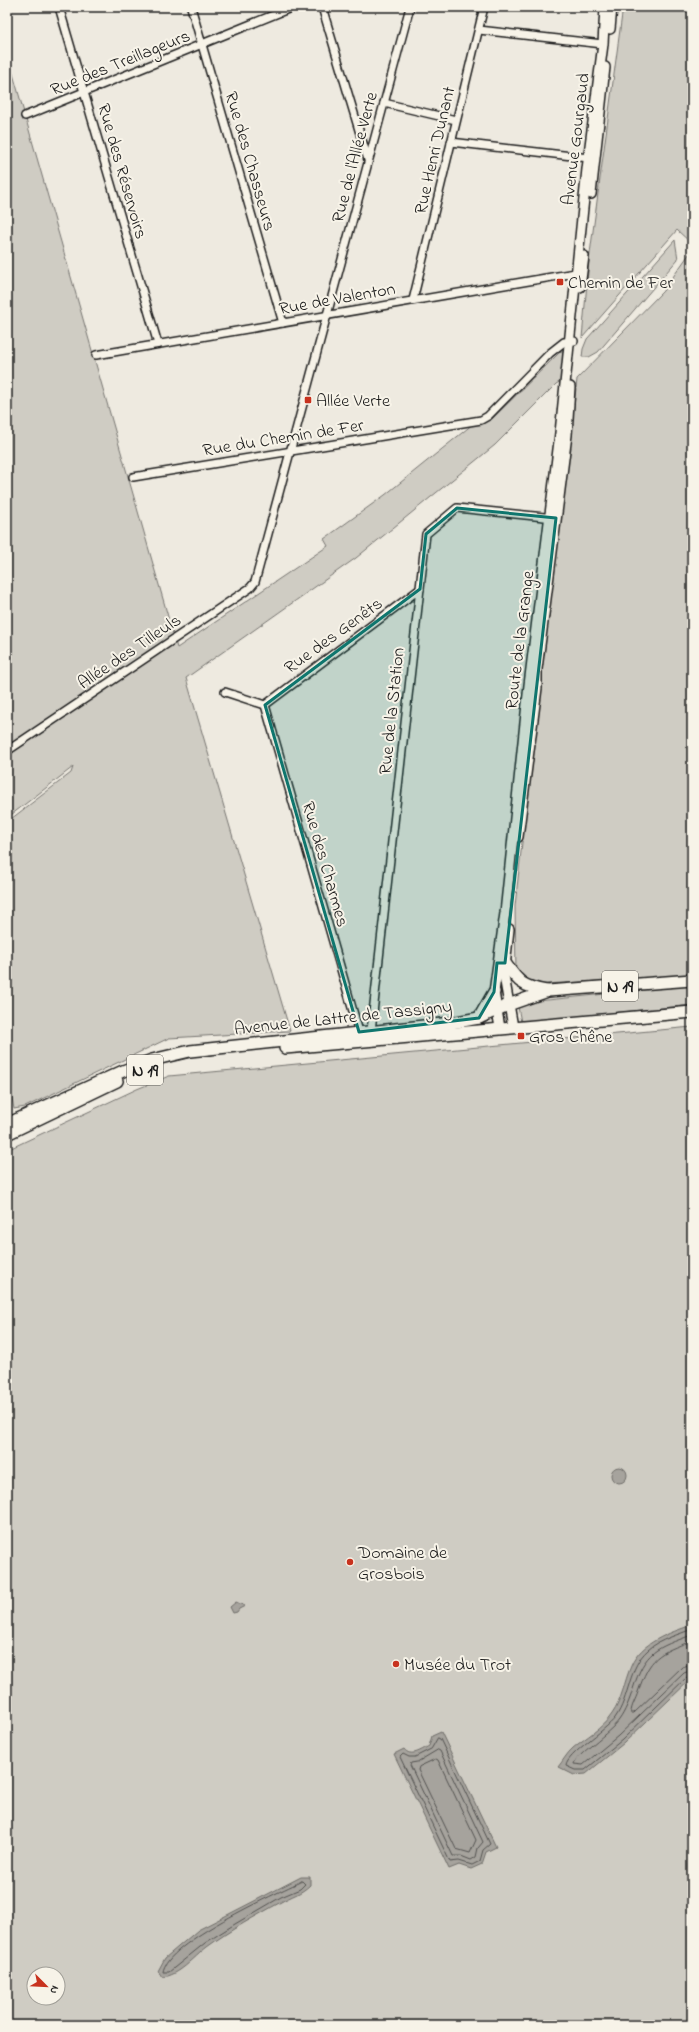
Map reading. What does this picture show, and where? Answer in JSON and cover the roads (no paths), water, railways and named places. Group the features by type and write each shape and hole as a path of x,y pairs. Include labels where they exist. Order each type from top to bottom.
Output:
{"main road":[{"name":"Avenue Gourgaud","path":"579,272 588,158 603,44 605,7"},
{"name":"Avenue Gourgaud","path":"579,272 612,7"},
{"name":"Route de la Grange","path":"500,1028 494,992 501,963 537,688 537,669 579,272"},
{"name":"Route de la Grange","path":"501,963 513,1027"},
{"path":"501,963 519,983 530,988 548,992"},
{"name":"Avenue de Lattre de Tassigny","path":"8,1130 96,1082 152,1060 173,1054 198,1049 451,1024 480,1018 508,1005 548,992 692,980"},
{"path":"480,1018 494,992"},
{"name":"N 19","path":"8,1130 113,1083 153,1067 187,1059 500,1028 616,1020 692,1012"}],"street":[{"name":"Rue des Réservoirs","path":"59,7 158,344"},
{"name":"Rue des Chasseurs","path":"191,7 283,323"},
{"name":"Rue des Treillageurs","path":"25,116 85,93 293,7"},
{"path":"322,7 368,160"},
{"name":"Rue de l'Allée Verte","path":"327,316 410,7"},
{"name":"Rue Henri Dunant","path":"413,300 484,7"},
{"path":"479,30 603,44"},
{"path":"384,103 456,120"},
{"path":"451,142 588,158"},
{"name":"Rue de Valenton","path":"96,356 579,272"},
{"path":"290,451 327,316"},
{"name":"Rue du Chemin de Fer","path":"133,476 481,420 488,416 550,353 564,342 572,341"},
{"name":"Allée des Tilleuls","path":"7,751 250,588 255,582 259,570 290,451"},
{"name":"Rue de la Station","path":"371,1031 426,534 456,508 553,518"},
{"name":"Rue des Genêts","path":"265,705 420,590"},
{"path":"225,692 265,705"},
{"name":"Rue des Charmes","path":"265,705 359,1032"}],"water":[{"path":"619,1467 625,1469 627,1475 625,1481 619,1483 613,1481 611,1475 613,1469"},
{"path":"236,1602 245,1606 233,1613 230,1607"},
{"path":"692,1625 692,1678 624,1743 586,1774 574,1775 558,1767 571,1750 599,1728 612,1714 618,1703 631,1666 642,1651 665,1635"},
{"path":"441,1732 496,1847 486,1852 482,1864 471,1869 459,1865 449,1869 394,1754 404,1749 410,1753 419,1751 429,1746 432,1736"},
{"path":"301,1877 310,1877 310,1885 303,1891 243,1923 207,1947 180,1970 168,1976 162,1977 158,1971 165,1958 198,1930"}],"place":[{"name":"Chemin de Fer","path":"560,282"},
{"name":"Allée Verte","path":"308,400"},
{"name":"Gros Chêne","path":"521,1036"},
{"name":"Domaine de Grosbois","path":"350,1562"},
{"name":"Musée du Trot","path":"396,1664"}]}
